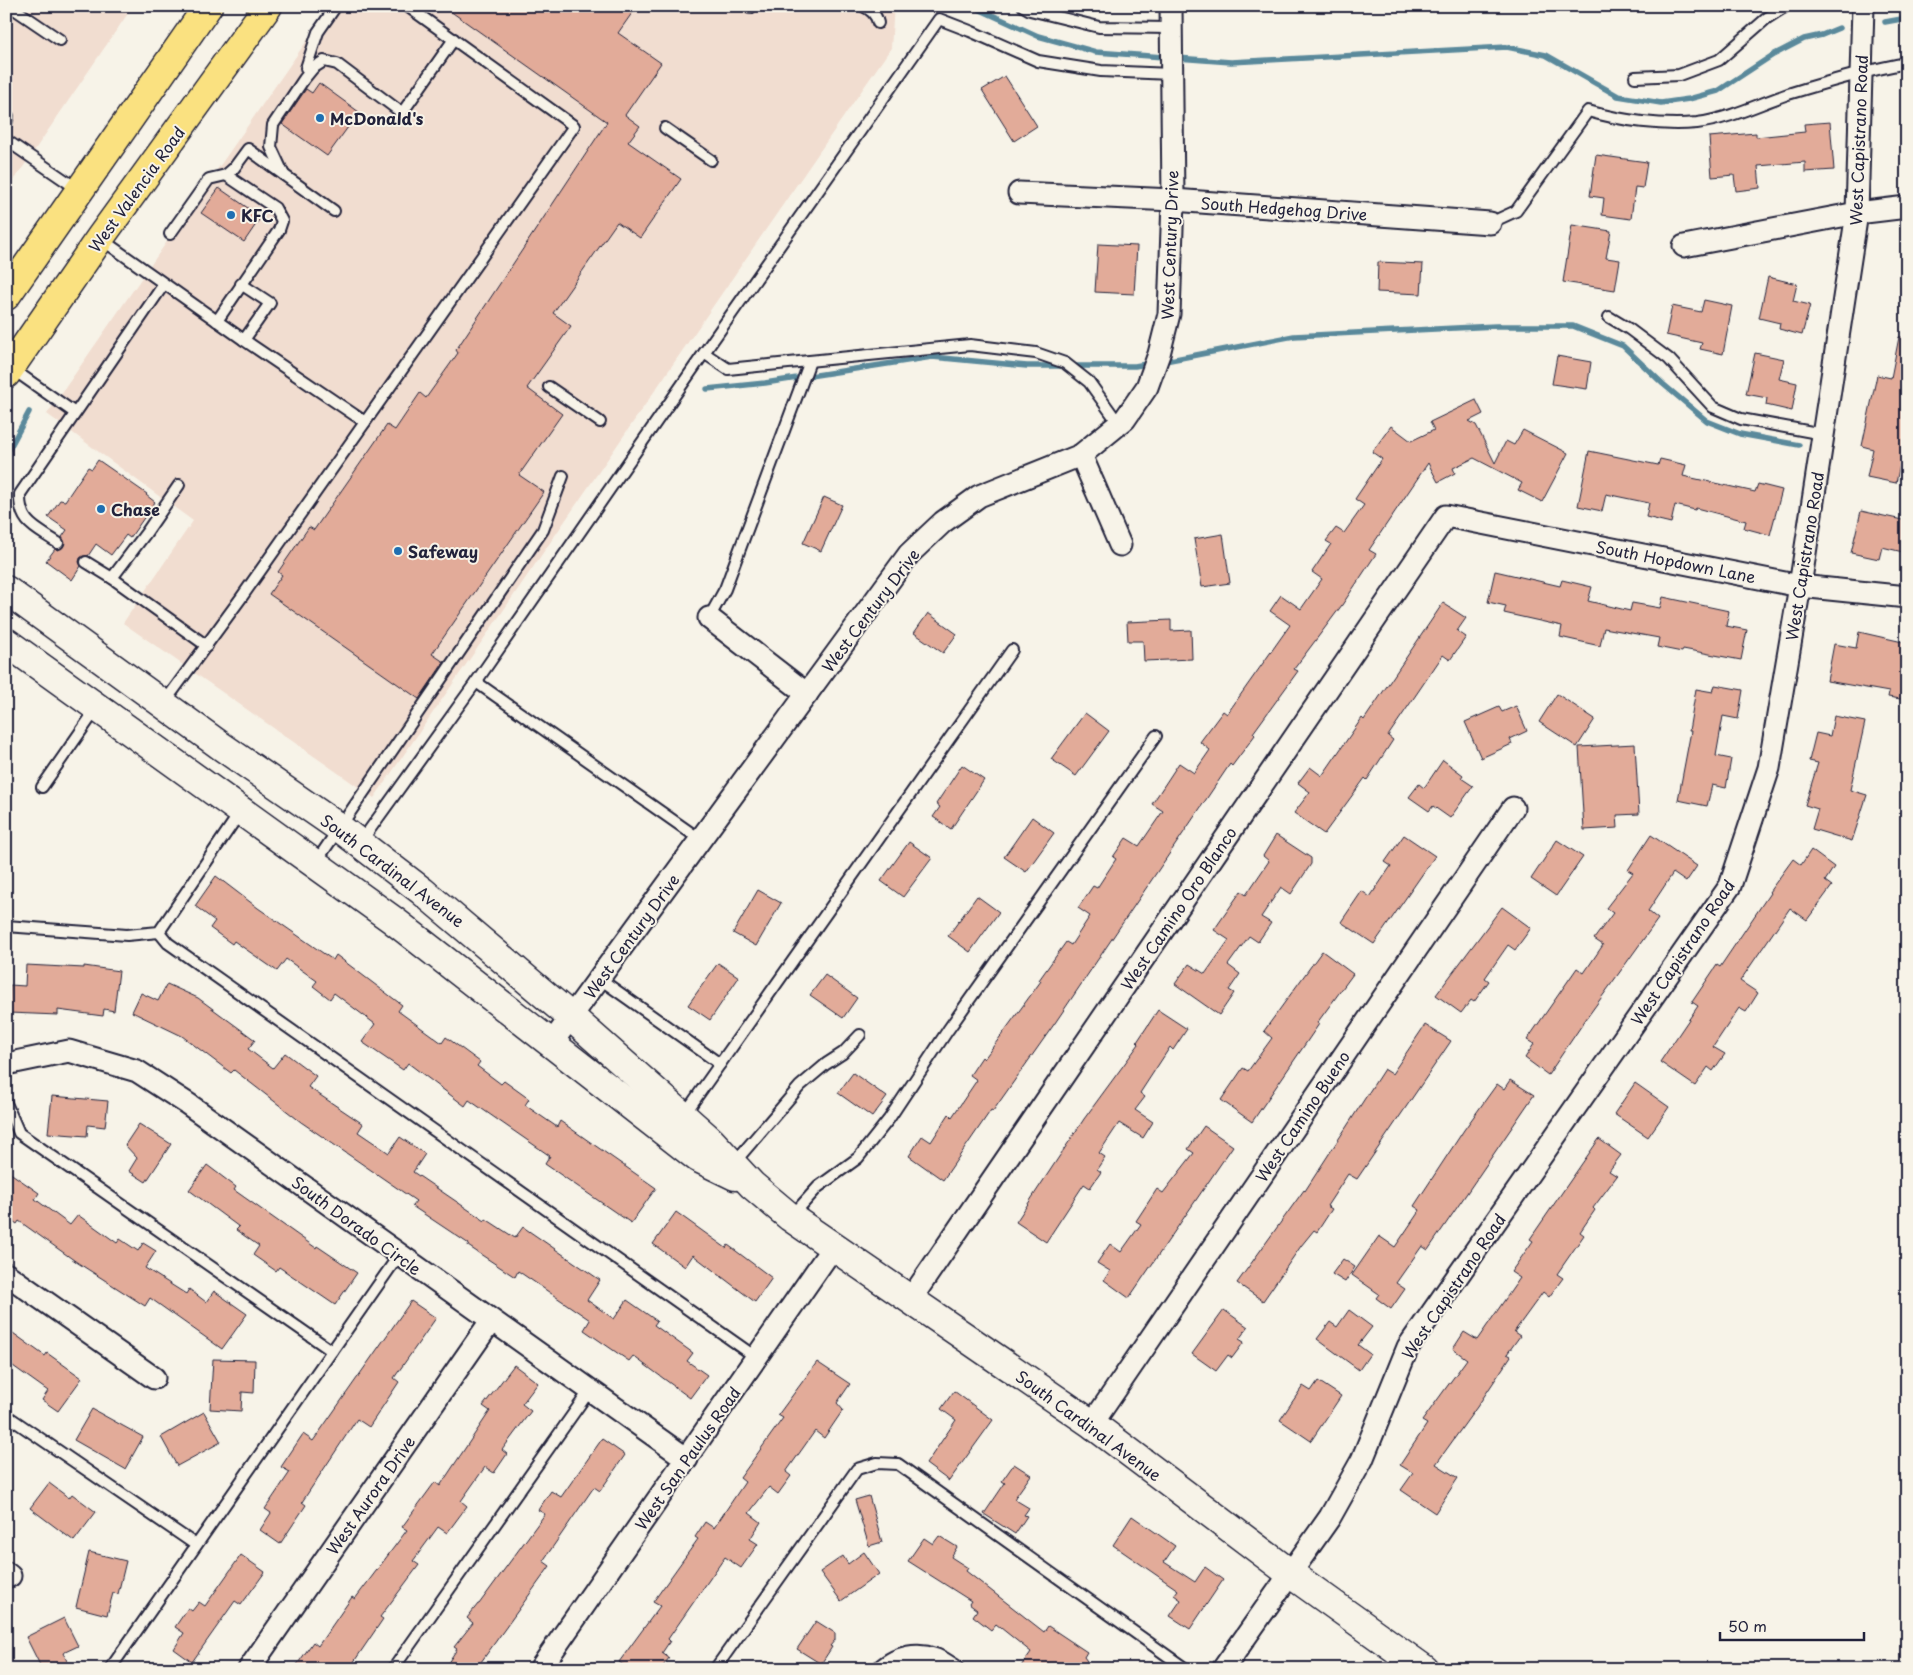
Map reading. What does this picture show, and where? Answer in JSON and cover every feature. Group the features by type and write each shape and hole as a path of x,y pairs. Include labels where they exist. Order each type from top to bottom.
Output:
{"main road":[{"path":"6,296 208,6"},
{"name":"West Valencia Road","path":"9,371 100,238 268,6"},
{"name":"South Cardinal Avenue","path":"6,590 221,746 350,836 460,921 711,1141 752,1185 790,1217 1092,1424 1291,1574 1424,1669"},
{"name":"South Cardinal Avenue","path":"6,642 393,920 698,1158 752,1185"}],"street":[{"name":"West Century Drive","path":"551,1044 909,554 943,522 979,496 1081,455 1126,419 1147,387 1159,354 1169,314 1173,200 1171,6"},
{"name":"West Capistrano Road","path":"1223,1669 1330,1517 1362,1460 1408,1346 1730,886 1769,768 1800,586 1857,213 1863,6"},
{"name":"South Hedgehog Drive","path":"1019,193 1173,200 1490,223"},
{"path":"1684,246 1857,213 1907,207"},
{"path":"1081,455 1120,545"},
{"name":"South Hopdown Lane","path":"1446,516 1800,586 1907,597"},
{"name":"West Camino Oro Blanco","path":"910,1300 1446,516"},
{"path":"709,618 807,694"},
{"name":"West Camino Bueno","path":"1092,1424 1514,808"},
{"name":"South Dorado Circle","path":"6,1064 69,1051 137,1071 188,1104 687,1459"},
{"name":"West San Paulus Road","path":"540,1669 833,1247"},
{"path":"6,1274 154,1378"},
{"name":"West Aurora Drive","path":"249,1669 491,1321"},
{"path":"884,1669 902,1658 911,1657 930,1657 941,1660 952,1669"}],"lane":[{"path":"10,6 60,40"},
{"path":"306,68 318,32 336,6"},
{"path":"164,704 207,646 574,126 407,6"},
{"path":"863,6 877,16 878,23"},
{"path":"1023,6 1030,10 1099,27 1170,28"},
{"path":"1635,77 1679,74 1719,60 1767,18 1786,6"},
{"path":"316,863 350,836 476,682 939,19 1038,61 1101,70 1171,74"},
{"path":"284,175 271,147 273,125 313,68 324,61 336,64 402,114 454,40"},
{"path":"1490,223 1516,211 1588,111 1610,117 1646,121 1698,122 1736,113 1789,94 1907,63"},
{"path":"666,128 711,160"},
{"path":"6,140 80,190"},
{"path":"170,234 209,179 226,175 234,168 248,149 334,211"},
{"path":"217,321 279,230 282,221 275,208 226,175"},
{"path":"100,238 244,340 365,422"},
{"path":"58,543 27,522 19,508 20,494 164,284"},
{"path":"242,284 270,303 244,340"},
{"path":"1609,317 1629,329 1669,359 1713,407 1741,419 1823,434"},
{"path":"704,353 728,369 970,345 1036,353 1065,363 1089,382 1119,424"},
{"path":"709,618 725,589 810,361"},
{"path":"9,371 75,413"},
{"path":"549,387 600,422"},
{"path":"350,836 544,530 563,476"},
{"path":"112,578 146,533 178,485"},
{"path":"86,562 112,578 207,646"},
{"path":"683,1116 1012,650"},
{"path":"476,682 701,840"},
{"path":"42,787 98,707"},
{"path":"790,1217 818,1187 858,1158 889,1119 948,1030 1156,736"},
{"path":"159,932 242,810"},
{"path":"6,926 127,935 159,932"},
{"path":"159,932 168,943 756,1358"},
{"path":"600,979 720,1064"},
{"path":"732,1165 800,1086 826,1064 843,1053 860,1035"},
{"path":"6,1103 19,1133 332,1351"},
{"path":"110,1669 398,1255"},
{"path":"393,1669 590,1390"},
{"path":"6,1415 196,1545"},
{"path":"715,1669 857,1469 877,1463 898,1464 1186,1669"}],"shaded area":[{"path":"6,6 133,6 6,192"},
{"path":"331,6 894,6 891,48 374,798 123,623 193,521 47,414"}],"building":[{"path":"443,6 637,6 618,33 661,63 625,115 640,126 628,142 681,179 640,238 617,222 553,313 571,326 527,388 562,414 519,475 544,492 432,654 444,662 419,699 269,594 282,575 278,572 309,527 314,530 387,425 395,430 420,393 426,398 458,353 456,350 607,122"},
{"path":"1005,76 1037,126 1014,141 982,90"},
{"name":"McDonald's","path":"319,83 359,112 327,156 282,124 306,89 312,93"},
{"path":"1830,122 1834,170 1805,172 1805,162 1758,166 1760,188 1736,191 1734,175 1712,177 1709,137 1756,133 1756,137 1805,132 1804,124"},
{"path":"1596,155 1647,162 1643,188 1635,187 1631,219 1602,215 1604,198 1590,196"},
{"name":"KFC","path":"219,188 261,217 244,242 201,213"},
{"path":"1572,225 1611,231 1606,258 1620,260 1615,290 1563,282"},
{"path":"1098,244 1137,246 1134,294 1095,292"},
{"path":"1378,262 1423,264 1421,294 1377,292"},
{"path":"1768,277 1797,284 1793,301 1810,305 1802,335 1779,329 1780,323 1759,318"},
{"path":"1704,300 1732,306 1723,354 1700,349 1702,343 1666,335 1672,306 1701,312"},
{"path":"1899,337 1907,337 1907,451 1903,450 1896,483 1867,477 1873,449 1862,446 1877,375 1891,378"},
{"path":"1755,353 1784,359 1779,379 1797,383 1792,411 1766,405 1767,398 1746,394"},
{"path":"1557,356 1591,362 1587,389 1552,384"},
{"path":"1476,400 1483,414 1469,421 1476,425 1495,463 1506,441 1514,445 1523,430 1568,453 1542,502 1518,490 1522,483 1474,458 1453,468 1455,473 1438,482 1428,463 1369,550 1376,554 1342,605 1294,669 1298,671 1253,733 1255,735 1232,766 1230,764 1055,1023 993,1111 991,1110 943,1180 909,1156 922,1136 931,1142 949,1114 952,1117 977,1080 970,1075 982,1057 984,1059 1041,981 1039,980 1066,942 1071,945 1090,916 1078,908 1093,886 1097,888 1116,859 1113,857 1126,838 1139,846 1163,811 1152,804 1179,763 1194,773 1210,750 1200,742 1223,711 1227,714 1290,625 1270,611 1281,595 1301,609 1322,579 1312,572 1331,544 1326,541 1336,528 1344,533 1364,505 1355,499 1382,459 1372,452 1391,426 1411,441 1434,430 1430,422"},
{"path":"1589,451 1658,465 1660,459 1686,465 1683,476 1755,492 1758,484 1782,490 1770,535 1744,528 1746,521 1696,508 1695,510 1675,505 1671,523 1646,517 1649,503 1606,494 1602,511 1578,506"},
{"name":"Chase","path":"98,460 147,494 155,502 130,538 126,535 111,555 96,544 88,556 80,558 81,566 72,580 46,561 55,549 58,550 63,547 65,543 62,537 67,530 48,517 60,500 65,501 88,467 92,469"},
{"path":"824,497 842,505 821,551 803,543"},
{"path":"1861,511 1907,521 1907,553 1882,547 1879,559 1851,553"},
{"path":"1223,534 1230,583 1202,587 1194,539"},
{"path":"1495,571 1560,586 1562,580 1592,587 1588,601 1630,611 1632,603 1660,608 1663,597 1729,611 1726,626 1747,630 1741,660 1683,649 1682,652 1657,647 1659,638 1604,628 1600,646 1560,637 1562,626 1504,613 1506,606 1488,602"},
{"path":"1443,603 1466,618 1457,631 1466,637 1450,660 1443,655 1388,736 1393,740 1367,780 1365,778 1324,834 1294,813 1310,792 1298,783 1310,767 1322,776 1362,718 1364,720"},
{"path":"928,613 957,634 943,653 914,633"},
{"path":"1171,620 1171,631 1191,630 1192,659 1144,661 1143,641 1128,641 1127,622"},
{"path":"1859,632 1907,643 1907,700 1888,697 1889,692 1827,681 1834,644 1856,648"},
{"path":"1715,685 1743,690 1738,719 1723,716 1716,756 1731,759 1726,788 1712,785 1707,806 1678,800 1691,731 1689,731 1696,689 1713,692"},
{"path":"1557,694 1595,719 1577,747 1539,722"},
{"path":"1516,706 1527,731 1510,739 1512,744 1481,758 1465,722 1499,707 1502,712"},
{"path":"1085,713 1109,731 1076,776 1051,759"},
{"path":"1834,716 1865,722 1850,790 1867,795 1852,841 1812,829 1818,809 1805,805 1818,763 1809,761 1816,733 1830,736"},
{"path":"1635,744 1639,814 1617,815 1618,828 1584,830 1579,747"},
{"path":"1443,760 1463,775 1461,778 1473,786 1450,818 1433,806 1429,811 1409,797 1419,784 1424,788"},
{"path":"962,765 984,780 951,829 933,817 940,807 936,804"},
{"path":"1032,817 1054,833 1026,872 1004,857"},
{"path":"1276,835 1311,858 1311,864 1291,894 1281,887 1261,917 1271,923 1258,942 1249,936 1228,965 1240,974 1229,990 1234,993 1219,1015 1175,984 1189,964 1205,974 1229,940 1214,930 1241,891 1246,895 1269,861 1263,856"},
{"path":"1404,835 1435,856 1374,944 1341,922 1362,891 1370,897 1391,866 1385,862"},
{"path":"1651,835 1697,866 1686,882 1673,873 1648,911 1658,919 1548,1075 1525,1058 1534,1044 1527,1040 1577,968 1584,973 1603,945 1594,939 1613,913 1606,908 1633,873 1628,870"},
{"path":"1557,840 1583,857 1556,896 1531,879"},
{"path":"909,842 932,858 903,897 881,881"},
{"path":"1811,850 1834,867 1825,881 1832,886 1807,920 1790,908 1740,981 1758,993 1746,1012 1739,1008 1713,1047 1725,1054 1713,1071 1708,1067 1695,1086 1660,1062 1698,1006 1692,1002 1717,965 1720,967 1793,859 1801,865"},
{"path":"216,876 333,960 336,955 402,1005 398,1011 442,1043 446,1037 480,1062 477,1066 501,1084 504,1081 529,1099 525,1105 557,1127 560,1121 656,1188 631,1223 545,1164 550,1156 469,1100 465,1106 408,1063 403,1070 362,1042 375,1024 334,993 330,999 313,986 317,981 286,959 277,971 234,941 232,944 210,928 215,921 195,906"},
{"path":"758,890 781,903 756,946 733,933"},
{"path":"977,896 999,912 970,952 948,936"},
{"path":"1502,907 1531,928 1515,950 1508,945 1485,978 1489,981 1474,1002 1471,1000 1461,1013 1436,995"},
{"path":"1322,951 1353,974 1317,1023 1319,1024 1252,1122 1221,1100 1243,1068 1248,1071 1272,1038 1264,1031"},
{"path":"718,963 739,977 710,1020 688,1005"},
{"path":"26,965 84,968 84,966 119,971 114,1011 104,1009 103,1016 58,1010 58,1015 9,1013 10,985 25,986"},
{"path":"825,975 857,998 843,1018 810,995"},
{"path":"167,984 198,998 255,1040 248,1049 273,1068 285,1053 316,1076 308,1087 363,1124 358,1132 389,1153 400,1137 425,1154 413,1172 485,1221 486,1219 515,1238 523,1227 600,1280 587,1300 614,1319 627,1300 657,1321 654,1325 693,1353 687,1361 707,1375 690,1398 633,1356 629,1361 584,1330 590,1320 518,1271 515,1277 468,1246 469,1244 412,1206 416,1201 301,1122 234,1070 231,1073 182,1036 132,1012 141,993 158,1001"},
{"path":"1158,1010 1187,1029 1173,1050 1170,1047 1140,1093 1145,1097 1135,1110 1153,1122 1143,1138 1119,1123 1099,1153 1105,1157 1097,1169 1101,1172 1090,1188 1084,1184 1046,1242 1016,1222 1084,1119 1139,1044 1137,1042"},
{"path":"1425,1025 1451,1041 1357,1179 1348,1174 1327,1206 1332,1209 1317,1232 1314,1230 1301,1246 1263,1301 1237,1283 1305,1191 1384,1069 1392,1074"},
{"path":"853,1073 887,1097 872,1117 838,1093"},
{"path":"1510,1080 1534,1095 1428,1250 1422,1246 1396,1283 1405,1289 1391,1309 1376,1298 1379,1294 1352,1275 1379,1236 1395,1247 1420,1210 1414,1206 1464,1130 1497,1084 1504,1089"},
{"path":"1635,1083 1669,1107 1648,1137 1614,1114"},
{"path":"52,1096 108,1101 105,1127 88,1125 87,1136 48,1133"},
{"path":"139,1124 171,1144 146,1182 129,1171 137,1158 125,1145"},
{"path":"1204,1126 1233,1146 1129,1298 1104,1280 1110,1271 1097,1263 1110,1244 1121,1252 1141,1224 1136,1221 1157,1189 1163,1193 1194,1153 1188,1149"},
{"path":"1599,1139 1621,1155 1609,1171 1617,1176 1593,1208 1595,1210 1580,1232 1584,1235 1557,1274 1563,1278 1549,1297 1543,1292 1514,1332 1520,1336 1507,1354 1511,1356 1436,1464 1458,1478 1435,1513 1401,1490 1413,1473 1400,1465 1427,1424 1422,1421 1467,1359 1453,1349 1464,1332 1477,1340 1520,1278 1511,1272 1533,1241 1530,1239"},
{"path":"207,1165 236,1187 234,1190 316,1248 317,1246 357,1273 335,1305 279,1267 276,1271 253,1255 259,1246 236,1230 239,1227 189,1190"},
{"path":"6,1170 39,1193 35,1199 70,1225 78,1215 117,1243 120,1239 138,1251 143,1243 156,1251 145,1268 186,1294 189,1289 206,1302 214,1291 247,1314 222,1349 150,1298 145,1306 78,1263 19,1221 17,1224 6,1216"},
{"path":"676,1212 726,1248 728,1245 772,1278 755,1302 693,1255 685,1267 653,1244"},
{"path":"1343,1259 1355,1267 1345,1282 1332,1274"},
{"path":"411,1301 436,1318 394,1378 399,1382 369,1427 357,1419 302,1502 306,1505 280,1544 260,1530 271,1513 265,1509 290,1472 281,1467 303,1434 313,1441"},
{"path":"1224,1310 1248,1327 1239,1339 1244,1342 1232,1358 1228,1355 1216,1371 1192,1354"},
{"path":"1349,1310 1372,1327 1358,1345 1370,1354 1359,1370 1317,1339 1330,1322 1337,1327"},
{"path":"6,1328 45,1356 47,1353 82,1378 58,1411 42,1400 48,1391 6,1361"},
{"path":"213,1359 255,1360 254,1393 242,1392 241,1411 210,1409"},
{"path":"817,1362 850,1384 837,1403 843,1410 824,1438 815,1431 786,1472 791,1476 778,1494 769,1487 749,1513 761,1522 750,1539 758,1544 741,1568 725,1557 668,1639 670,1641 662,1653 669,1658 661,1669 629,1669 619,1662 660,1606 653,1602 698,1539 695,1537 705,1522 714,1528 745,1482 740,1478 783,1418 778,1415"},
{"path":"514,1365 538,1383 522,1404 531,1411 502,1450 507,1454 494,1473 485,1467 461,1501 467,1506 447,1533 438,1527 413,1561 419,1565 380,1617 383,1619 349,1669 294,1669 313,1642 318,1646 352,1597 355,1599 407,1530 402,1527 435,1482 440,1486 490,1411 483,1406"},
{"path":"1318,1381 1341,1396 1311,1441 1280,1420 1303,1386 1311,1391"},
{"path":"954,1391 993,1420 949,1481 926,1464 956,1420 941,1409"},
{"path":"92,1409 143,1437 125,1469 74,1440"},
{"path":"204,1412 221,1442 177,1466 161,1437"},
{"path":"602,1439 625,1455 600,1491 594,1487 543,1561 550,1566 476,1669 444,1669 457,1649 454,1647 473,1623 467,1618 545,1514 538,1510 551,1491 561,1497"},
{"path":"1014,1464 1031,1475 1014,1499 1029,1508 1024,1515 1027,1516 1015,1534 984,1514 1005,1483 1002,1481"},
{"path":"49,1483 69,1498 72,1494 96,1512 74,1541 30,1508"},
{"path":"869,1496 882,1542 869,1546 855,1500"},
{"path":"1132,1516 1175,1546 1164,1562 1195,1582 1205,1567 1223,1580 1190,1629 1170,1616 1181,1600 1174,1595 1178,1590 1113,1545"},
{"path":"939,1536 957,1547 951,1557 968,1568 966,1571 1044,1632 1048,1626 1087,1652 1084,1657 1087,1661 1082,1669 1019,1669 1031,1652 996,1624 991,1630 973,1616 977,1610 969,1604 971,1601 908,1561 924,1538 933,1544"},
{"path":"89,1552 126,1561 118,1594 113,1593 107,1615 76,1607"},
{"path":"864,1552 879,1574 841,1601 820,1572 843,1556 848,1564"},
{"path":"241,1555 265,1572 241,1605 235,1601 192,1662 174,1649 184,1633 175,1627 188,1608 192,1611 199,1602 205,1606"},
{"path":"64,1618 78,1646 63,1653 71,1669 42,1669 26,1637"},
{"path":"816,1621 835,1633 835,1640 830,1646 832,1647 821,1664 797,1649"}],"waterway":[{"path":"972,6 1038,36 1096,52 1231,62 1507,47 1546,55 1618,96 1661,103 1689,99 1718,91 1773,55 1804,39 1822,35 1839,28"},
{"path":"1885,22 1907,18"},
{"path":"1160,362 1294,336 1496,326 1573,326 1623,346 1663,384 1707,421 1740,434 1799,445"},
{"path":"707,389 765,383 932,357 1027,366 1135,366 1151,363"},
{"path":"6,455 29,412"}],"place":[{"name":"McDonald's","path":"320,118"},
{"name":"KFC","path":"231,215"},
{"name":"Chase","path":"101,509"},
{"name":"Safeway","path":"398,551"}]}
